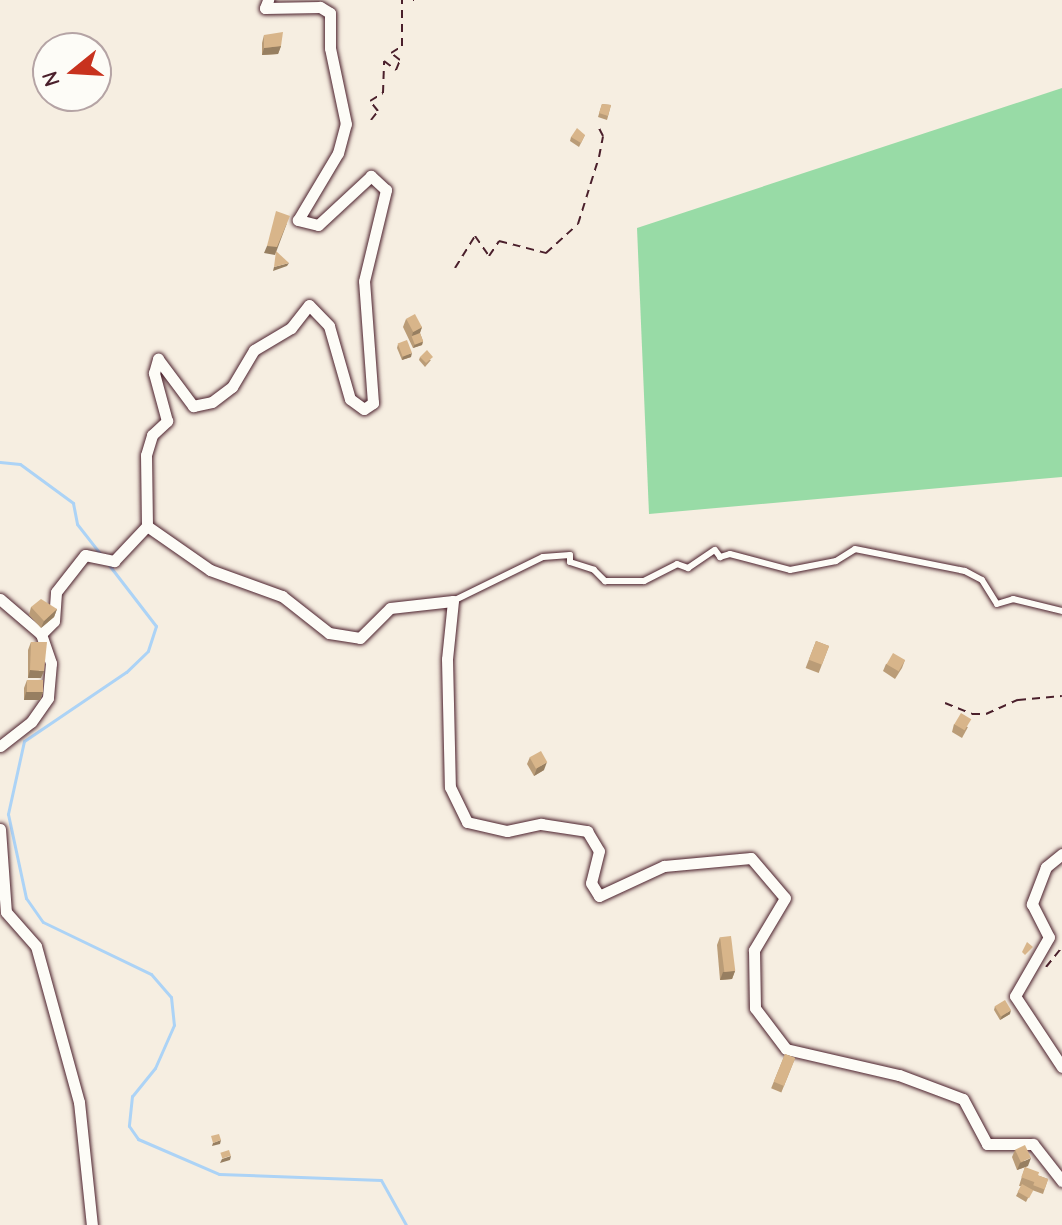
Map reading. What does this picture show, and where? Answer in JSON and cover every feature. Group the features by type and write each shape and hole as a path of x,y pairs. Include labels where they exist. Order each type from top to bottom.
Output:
{"street":[{"path":"41,634 54,621 56,592 85,555 114,561 147,526 146,455 152,435 167,421 154,373 158,359 193,406 212,402 232,387 254,350 291,328 309,305 329,326 350,399 364,409 373,403 364,281 386,190 371,176 318,225 298,220 338,153 346,124 330,48 330,13 320,7 265,8 268,0"},
{"path":"147,526 210,570 282,596 329,633 360,638 390,608 453,601 447,659 450,787 467,822 507,831 541,824 587,831 599,851 591,883 599,896 664,866 751,858 785,898 754,950 755,1008 786,1049 899,1075 963,1099 987,1144 1033,1144 1062,1181"},
{"path":"0,599 41,634 51,663 48,698 31,722 0,746"},
{"path":"0,829 6,912 36,946 79,1102 92,1225"},
{"path":"1062,854 1046,867 1032,904 1049,937 1015,996 1062,1067"}],"lane":[{"path":"453,601 543,557 570,555 570,562 605,581 644,581 677,564 688,568 715,550 720,557 730,554 790,570 836,561 855,549 965,571 982,580 997,604 1013,599 1062,611"}],"path":[{"path":"371,120 378,111 370,101 383,93 384,61 396,70 400,60 391,53 402,46 402,0"},
{"path":"455,268 475,236 489,256 499,241 546,253 578,224 603,136 597,124"},
{"path":"945,703 986,714 1018,700 1062,696"},
{"path":"1039,973 1062,947"}],"green space":[{"path":"1062,88 1062,477 649,514 637,228"}],"building":[{"path":"283,32 281,46 264,48 264,35"},
{"path":"602,104 611,105 608,116 599,113"},
{"path":"577,128 585,135 581,143 571,137"},
{"path":"276,211 290,216 277,247 267,246"},
{"path":"276,251 289,263 274,267"},
{"path":"415,314 422,327 413,332 406,319"},
{"path":"420,333 423,341 415,345 412,336"},
{"path":"407,340 412,353 403,357 398,344"},
{"path":"427,350 433,357 426,363 420,357"},
{"path":"41,599 57,609 44,621 31,607"},
{"path":"816,641 829,646 822,665 809,660"},
{"path":"31,642 47,642 44,671 30,670"},
{"path":"893,653 905,660 899,671 886,664"},
{"path":"27,680 43,680 43,692 27,692"},
{"path":"961,713 971,719 965,730 954,724"},
{"path":"541,751 547,762 536,769 530,757"},
{"path":"731,936 735,971 724,972 720,937"},
{"path":"1027,942 1033,947 1025,955 1022,952"},
{"path":"1005,1000 1011,1010 1001,1016 995,1006"},
{"path":"785,1054 795,1058 784,1086 774,1082"},
{"path":"219,1134 221,1140 213,1143 211,1136"},
{"path":"1025,1145 1031,1158 1021,1162 1015,1150"},
{"path":"229,1150 231,1156 222,1158 220,1153"},
{"path":"1025,1167 1039,1172 1035,1182 1021,1177"},
{"path":"1037,1175 1048,1179 1045,1189 1033,1185"},
{"path":"1022,1184 1033,1190 1029,1198 1018,1192"}],"waterway":[{"path":"0,462 20,464 73,503 77,524 100,553"},
{"path":"109,565 156,626 148,651 126,672 24,741 8,814 26,898 43,922 151,974 171,997 174,1025 155,1068 132,1096 129,1126 138,1139 219,1174 381,1180 406,1225"}]}
